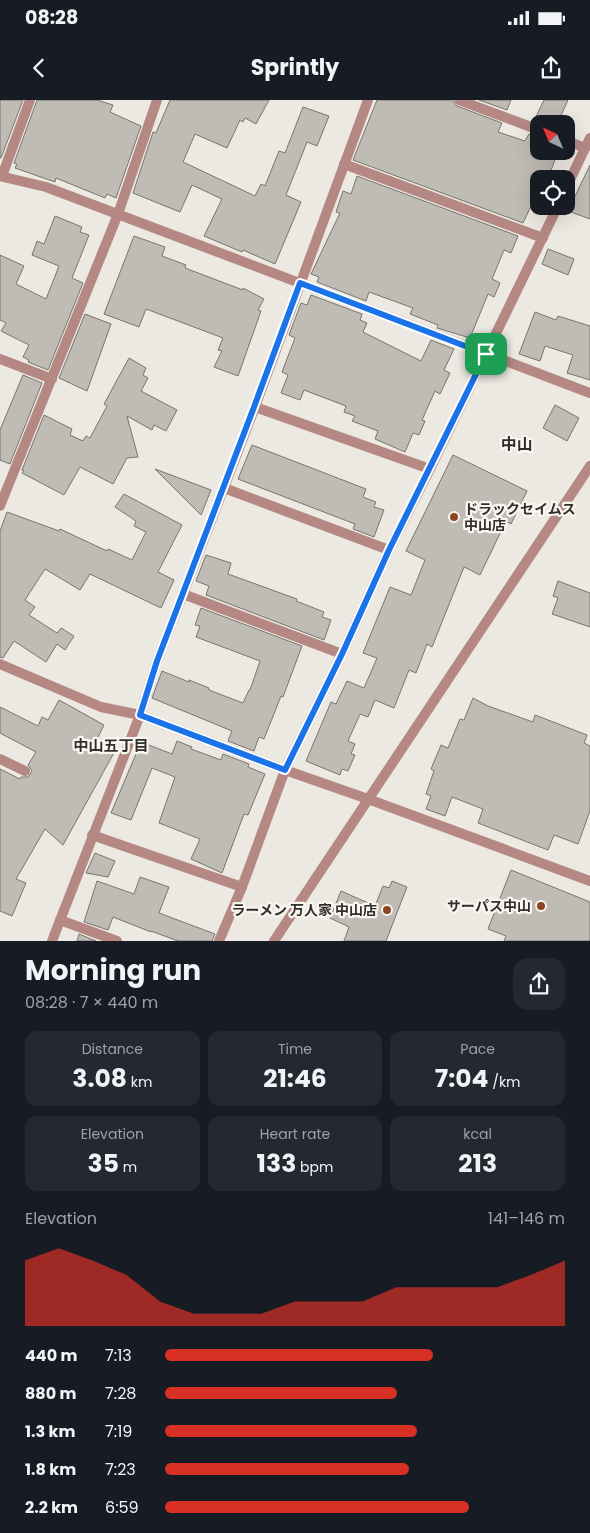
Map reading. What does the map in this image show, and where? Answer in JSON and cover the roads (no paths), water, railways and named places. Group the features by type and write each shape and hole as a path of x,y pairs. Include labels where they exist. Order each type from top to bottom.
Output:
{"street":[{"path":"30,100 1,176 46,187 590,393"},
{"path":"0,506 118,214 157,100"},
{"path":"52,940 140,715 157,661 224,488 368,100"},
{"path":"459,100 530,127"},
{"path":"575,141 588,143 575,170"},
{"path":"344,164 543,238"},
{"path":"220,940 242,887 285,770 342,654 389,550 554,215"},
{"path":"0,359 52,379"},
{"path":"254,407 430,469"},
{"path":"274,940 590,466"},
{"path":"224,488 389,550"},
{"path":"182,594 342,654"},
{"path":"0,664 101,707 140,715 590,881"},
{"path":"0,759 25,771"},
{"path":"92,834 242,887"},
{"path":"60,920 116,940"}],"place":[{"name":"ドラックセイムス 中山店","path":"454,517"},
{"name":"サーパス中山","path":"541,906"},
{"name":"ラーメン 万人家 中山店","path":"387,910"}],"district":[{"name":"中山","path":"517,444"},
{"name":"中山五丁目","path":"111,745"}]}
